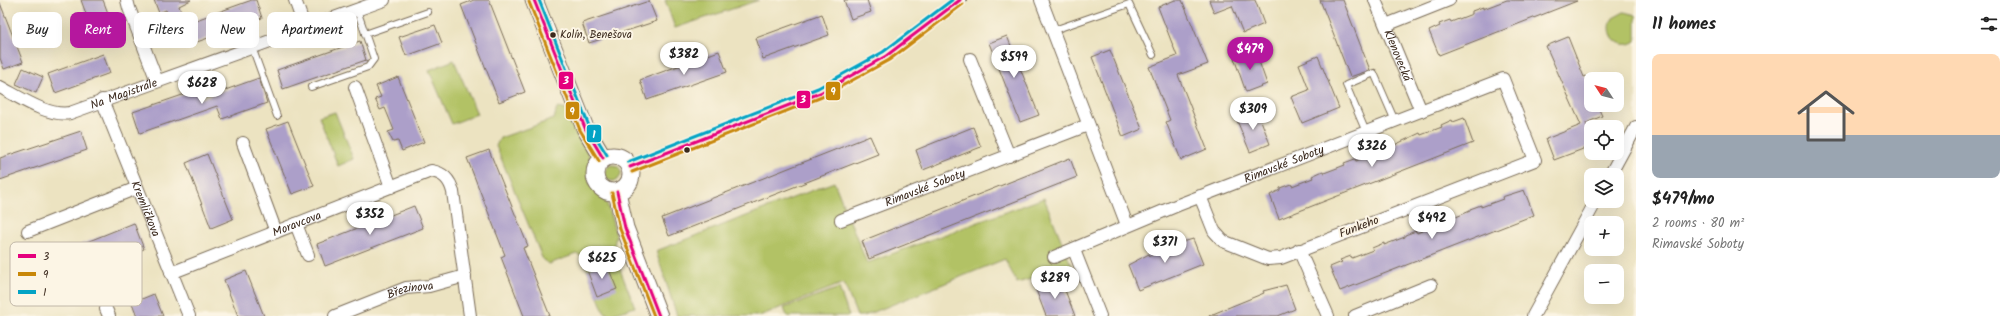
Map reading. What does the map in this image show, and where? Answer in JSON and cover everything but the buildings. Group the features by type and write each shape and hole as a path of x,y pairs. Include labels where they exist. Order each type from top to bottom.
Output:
{"street":[{"path":"127,0 128,8 157,81"},
{"path":"295,0 299,12"},
{"name":"Na Magistrále","path":"351,12 384,0"},
{"path":"534,0 585,128 603,158"},
{"path":"630,167 820,93 886,56 960,0"},
{"path":"1041,0 1054,30 1088,125 1127,225"},
{"name":"Klenovecká","path":"1375,0 1421,111"},
{"path":"1386,25 1449,0"},
{"name":"Na Magistrále","path":"1,90 57,114 70,113 102,100 249,48"},
{"path":"970,59 1009,156"},
{"name":"Rimavské Soboty","path":"1200,196 1502,80"},
{"name":"Funkeho","path":"1200,196 1214,231 1223,241 1268,259 1281,258 1535,160 1502,80"},
{"path":"355,87 391,187"},
{"name":"Kremličkova","path":"102,100 189,316"},
{"name":"Rimavské Soboty","path":"841,220 1088,125"},
{"path":"1614,168 1636,127"},
{"path":"243,143 276,232"},
{"path":"613,155 619,156 628,162 630,167 631,178 629,182 626,187 617,192 607,191 596,181 596,166 603,158 613,155"},
{"name":"Moravcova","path":"171,273 431,171 445,176 451,183 454,192 470,316"},
{"path":"28,231 137,188"},
{"path":"617,192 625,228 659,316"},
{"path":"1054,258 1127,225 1200,196"},
{"path":"1533,316 1592,208"},
{"path":"296,224 308,255"},
{"path":"1074,250 1100,316"},
{"path":"1299,250 1328,316"},
{"name":"Březinova","path":"335,316 406,288 429,286 465,276"},
{"path":"1356,316 1431,285"}],"lane":[{"path":"1054,30 1129,4 1153,55"},
{"path":"311,87 368,67 374,59 357,10"},
{"path":"366,34 428,12"},
{"path":"252,48 277,116"},
{"path":"1366,132 1346,85 1374,73 1395,121"}],"green space":[{"path":"665,0 759,0 675,28"},
{"path":"1624,12 1636,15 1636,41 1630,44 1619,43 1615,40 1610,30 1610,24 1613,18"},
{"path":"454,60 477,114 452,124 429,70"},
{"path":"557,108 568,110 589,155 589,182 607,204 616,235 613,252 635,307 610,315 604,312 582,256 576,254 549,264 543,260 496,146 500,138 554,119"},
{"path":"335,112 354,159 338,166 319,117"},
{"path":"610,165 616,165 621,170 619,179 616,181 610,181 605,176 605,170"},
{"path":"834,182 867,263 1044,198 1072,267 1017,283 1005,259 864,316 857,316 844,283 759,316 677,316 656,251"},
{"path":"839,288 849,316 787,316 784,308"}],"transit line":[{"name":"3","path":"534,0 585,128 603,158"},
{"name":"1","path":"539,0 589,126 607,155"},
{"name":"1","path":"628,162 818,88 883,52 952,0"},
{"name":"3","path":"630,167 820,93 886,56 960,0"},
{"name":"9","path":"529,2 580,130 599,161"},
{"name":"9","path":"632,172 822,97 889,60 963,4"},
{"name":"3","path":"617,192 625,228 659,316"},
{"name":"9","path":"612,193 620,229 654,316"}],"place":[{"name":"Kolín, Benešova","path":"553,35"}]}
